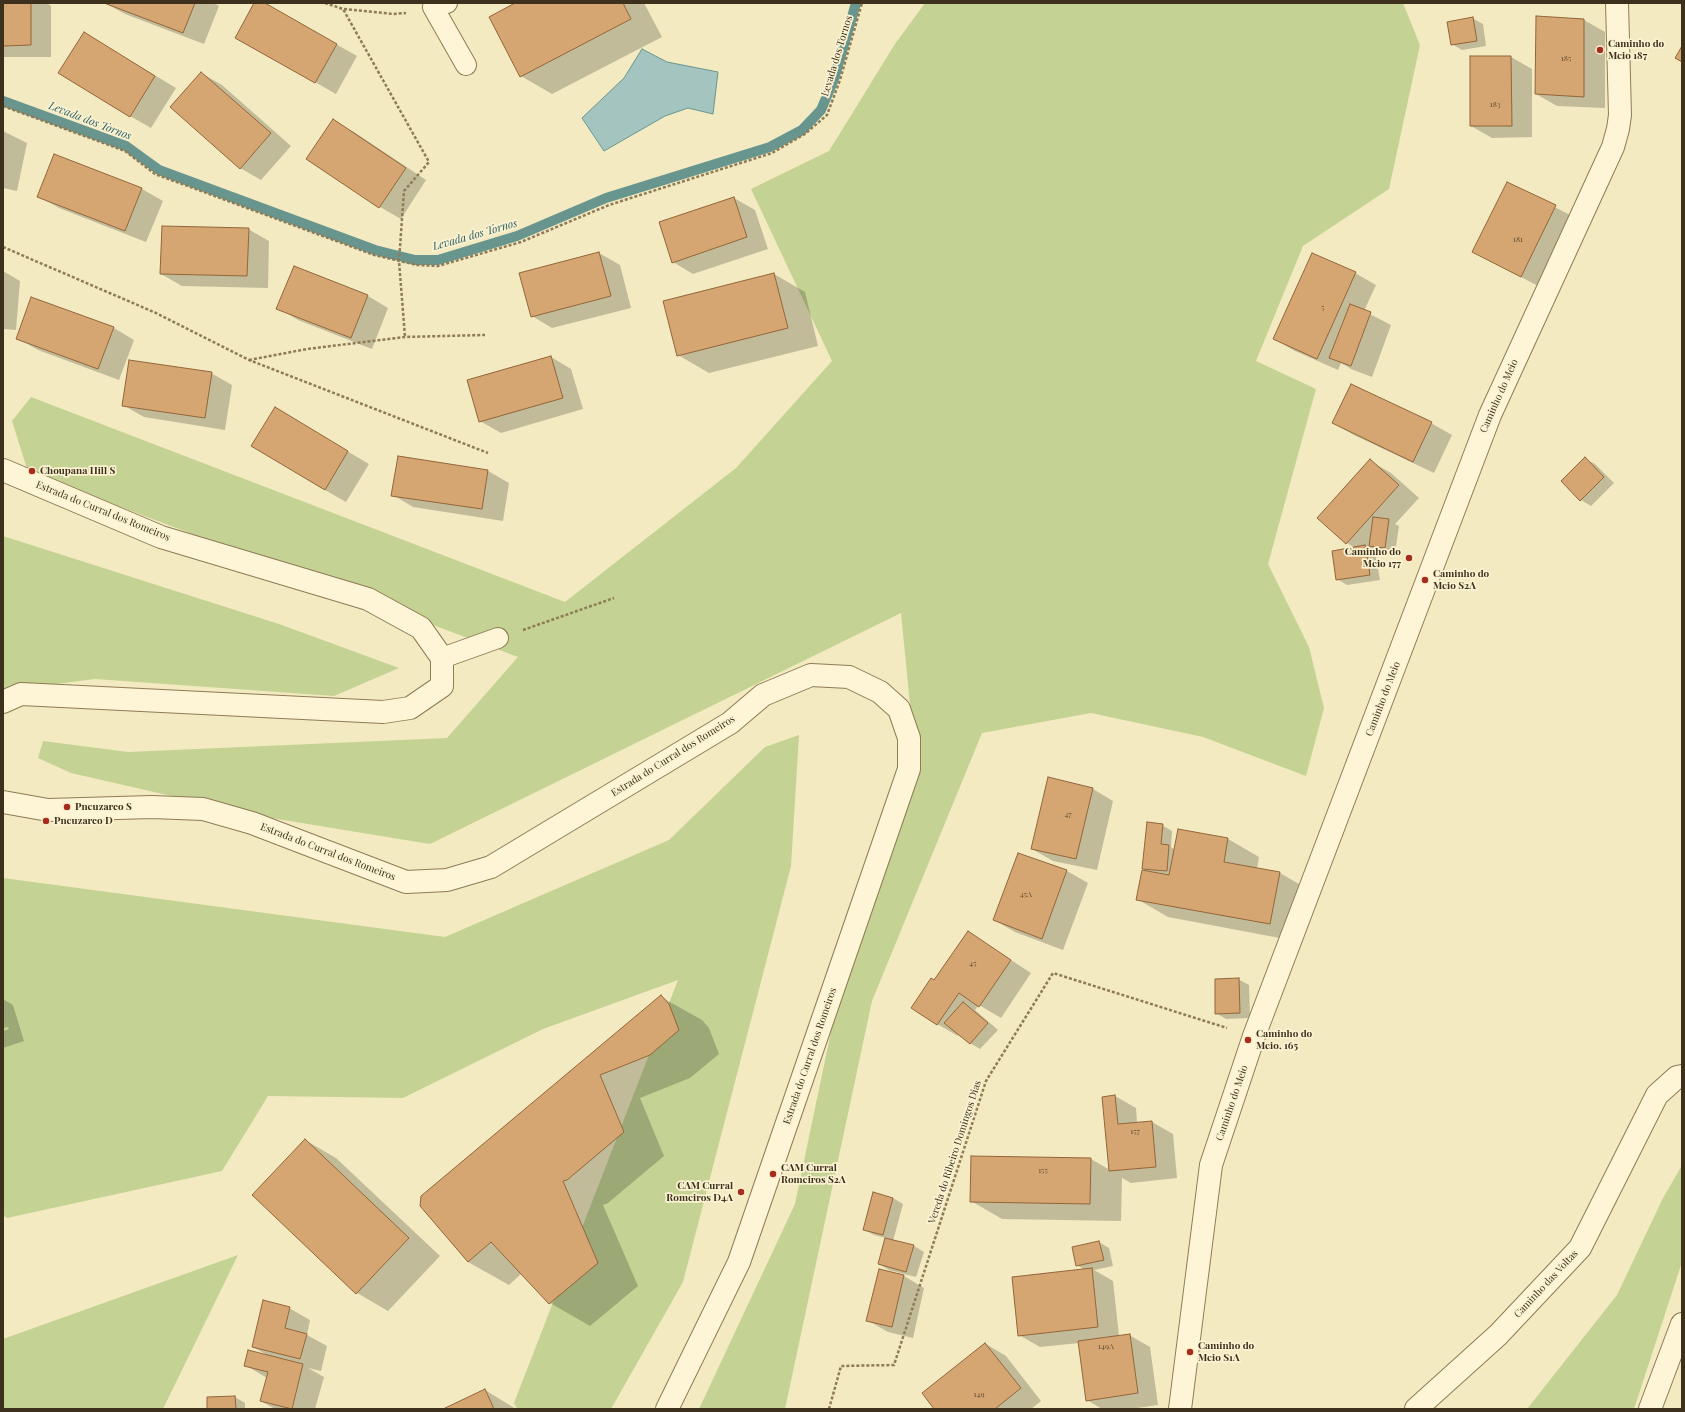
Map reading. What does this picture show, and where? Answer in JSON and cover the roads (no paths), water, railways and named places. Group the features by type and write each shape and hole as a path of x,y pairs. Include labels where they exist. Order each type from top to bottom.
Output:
{"street":[{"name":"Caminho do Meio","path":"1180,1409 1211,1164 1254,1036 1490,415 1613,148 1620,115 1617,3"},
{"name":"Estrada do Curral dos Romeiros","path":"3,470 161,537 368,599 421,628 442,658"},
{"path":"3,702 21,694 383,712 410,708 442,686 442,658"},
{"name":"Estrada do Curral dos Romeiros","path":"3,802 48,810 152,807 203,809 252,823 406,882 447,880 491,868 730,723 762,695 811,675 849,677 880,692 899,709 909,738 908,769 739,1262 667,1409"},
{"name":"Caminho das Voltas","path":"1416,1409 1498,1335 1580,1248 1657,1095 1677,1077 1682,1076"},
{"path":"1650,1409 1682,1324"}],"lane":[{"path":"440,5 466,65"},
{"path":"442,658 498,638"}],"water":[{"path":"642,49 667,62 718,72 713,114 688,108 665,116 604,151 582,118 624,78"}],"waterway":[{"name":"Levada dos Tornos","path":"3,101 126,146 159,170 375,250 415,260 438,260 517,236 606,198 770,147 802,130 821,110 834,79 856,3"}],"place":[{"name":"Caminho do Meio 187","path":"1600,50"},
{"name":"Choupana Hill S","path":"32,471"},
{"name":"Caminho do Meio 177","path":"1409,558"},
{"name":"Caminho do Meio S2A","path":"1425,580"},
{"name":"Pneuzarco S","path":"67,807"},
{"name":"Pneuzarco D","path":"46,821"},
{"name":"Caminho do Meio, 165","path":"1248,1040"},
{"name":"CAM Curral Romeiros S2A","path":"773,1174"},
{"name":"CAM Curral Romeiros D4A","path":"741,1192"},
{"name":"Caminho do Meio S1A","path":"1190,1352"}]}
